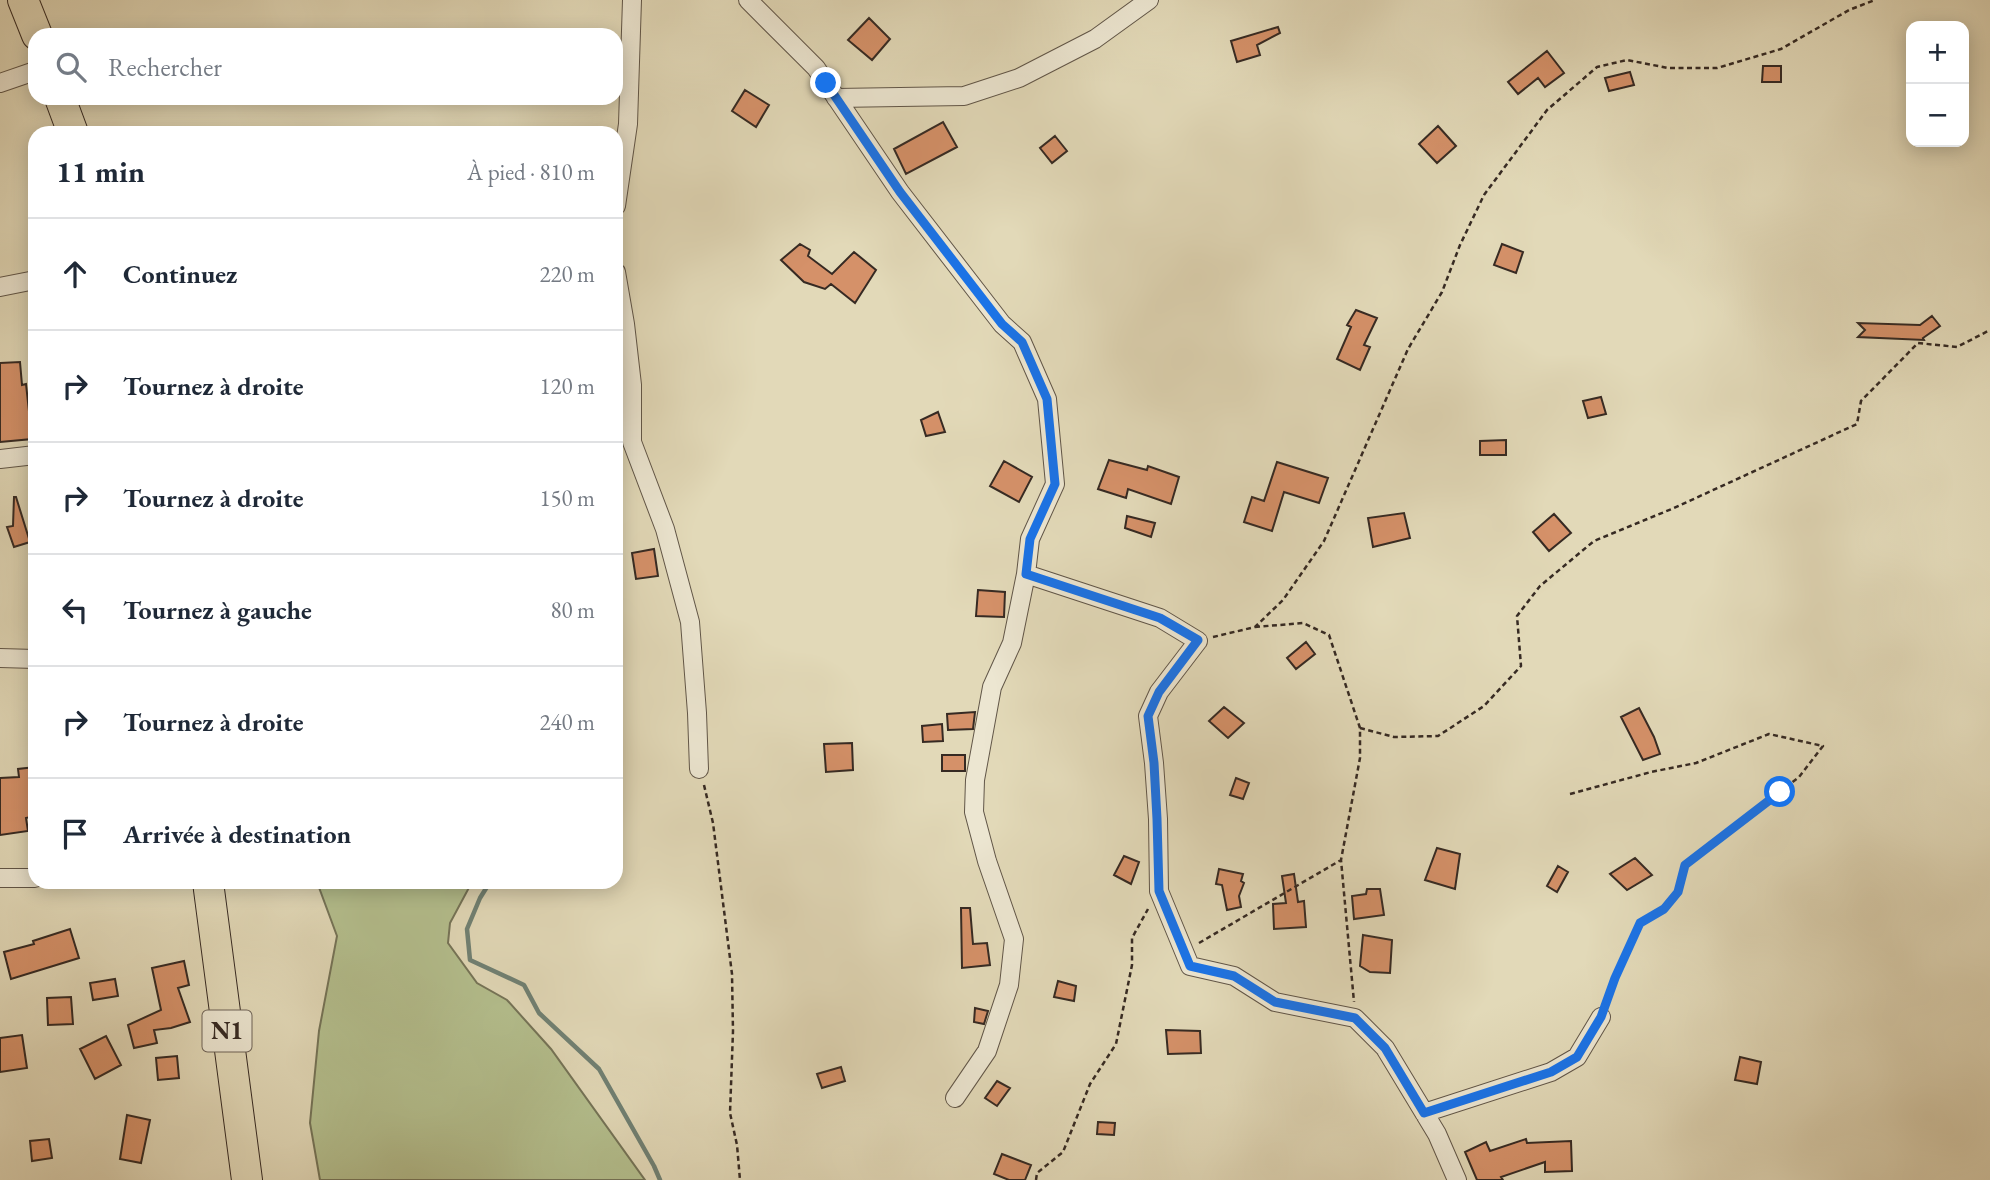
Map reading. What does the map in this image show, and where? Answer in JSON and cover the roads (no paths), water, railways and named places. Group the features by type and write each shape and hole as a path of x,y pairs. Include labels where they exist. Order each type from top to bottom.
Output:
{"highway":[{"path":"23,0 34,28"},
{"path":"63,105 70,126"},
{"name":"N1","path":"209,889 247,1180"}],"street":[{"path":"623,158 628,124 632,0"},
{"path":"748,0 816,68 908,203 1002,324 1022,342 1047,399 1055,484 1030,539 1012,643 992,687 975,780 974,812 987,861 1014,939 1009,985 987,1051 955,1098"},
{"path":"836,98 964,96 1019,78 1094,39 1149,0"},
{"path":"0,83 28,73"},
{"path":"0,286 28,280"},
{"path":"623,312 632,385 632,443 665,529 690,622 699,769"},
{"path":"0,459 28,456"},
{"path":"1026,574 1160,618 1198,640 1159,692 1148,716 1154,763 1159,891 1190,966 1234,976 1275,1002 1355,1018 1385,1048 1437,1134 1457,1180"},
{"path":"0,658 28,659"},
{"path":"0,878 28,878"},
{"path":"1424,1113 1551,1072 1577,1057 1601,1017"}],"waterway":[{"path":"486,889 467,929 470,960 524,985 539,1013 599,1069 660,1180"}]}
